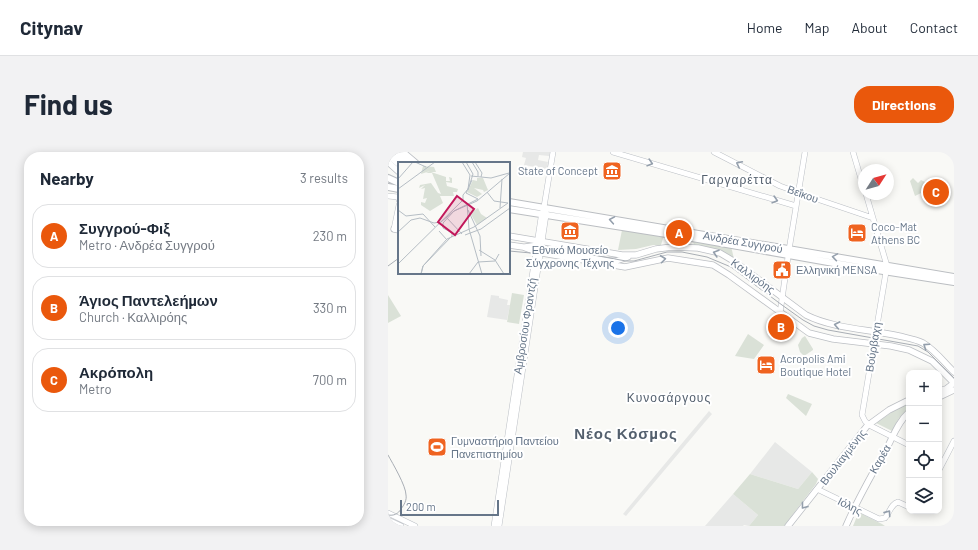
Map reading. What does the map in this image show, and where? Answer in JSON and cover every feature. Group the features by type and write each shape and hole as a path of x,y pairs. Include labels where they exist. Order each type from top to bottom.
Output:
{"highway":[{"path":"392,152 403,162"},
{"path":"388,155 398,163"},
{"path":"388,180 398,183"},
{"path":"388,187 398,189"},
{"name":"Ανδρέα Συγγρού","path":"510,202 544,207 788,252"},
{"name":"Ανδρέα Συγγρού","path":"510,209 887,268 954,281"}],"main road":[{"path":"397,152 408,162"},
{"path":"403,152 415,162"},
{"path":"388,162 398,171"},
{"name":"Καλλιρόης","path":"510,236 539,247 625,266 668,258 712,265 729,275 811,334 833,339 873,343 917,352 935,363 954,383"},
{"path":"510,244 523,248 539,247"},
{"name":"Καλλιρόης","path":"539,247 613,261 632,255 672,247 691,248 715,252 735,262 806,315 814,319 838,325 876,331 920,342 932,350 954,372"},
{"path":"942,390 954,383"},
{"path":"945,395 954,390"},
{"path":"942,396 954,393"},
{"name":"Βουλιαγμένης","path":"788,526 869,425 889,410 906,402"},
{"name":"Καρέα","path":"846,526 892,437 906,416"}],"street":[{"name":"Αμβροσίου Φραντζή","path":"494,526 553,152"},
{"path":"612,152 796,206"},
{"name":"Βεΐκου","path":"714,152 780,186 873,218"},
{"path":"780,313 788,252 806,152"},
{"path":"853,152 858,169"},
{"path":"388,196 398,197"},
{"path":"868,200 887,268"},
{"path":"397,229 398,216"},
{"name":"Αμβροσίου Φραντζή","path":"499,526 539,247"},
{"name":"Βούρβαχη","path":"869,425 862,415 873,343 887,268"},
{"path":"869,425 906,444"},
{"path":"942,459 954,441"},
{"name":"Ιόλης","path":"817,489 877,519 881,519 886,516 894,503 898,502 906,506"},
{"path":"388,513 416,526"},
{"path":"388,520 401,526"}],"shaded area":[{"path":"523,152 550,152 549,156 539,155 538,160 548,162 547,169 524,165 526,158 522,157"},
{"path":"913,178 918,183 921,180 925,182 930,190 929,194 923,196 921,193 915,196 910,181"},
{"path":"622,230 664,235 661,245 618,250"},
{"path":"693,241 731,246 734,259 694,246"},
{"path":"512,293 524,295 519,324 507,322"},
{"path":"388,295 401,316 388,323"},
{"path":"491,295 499,296 499,298 508,300 507,305 510,305 507,320 487,317"},
{"path":"748,334 764,345 754,359 735,356"},
{"path":"805,336 813,350 804,356 800,352 798,345"},
{"path":"788,394 812,404 806,416 786,398"},
{"path":"906,404 906,411 899,418 892,431 876,423"},
{"path":"709,411 712,414 626,516 623,514"},
{"path":"775,442 812,472 798,489 750,474"},
{"path":"812,472 818,479 816,484 784,526 749,526 758,515 733,494 750,474 798,489"},
{"path":"733,494 758,515 749,526 705,526"},
{"path":"860,513 885,526 853,526 858,514"}],"tram line":[{"path":"510,251 531,253 544,246 626,261 634,261 667,252 682,252 707,257 731,267 803,320 814,326 828,330 918,346 928,352 954,378"},
{"path":"388,266 398,259"},
{"path":"388,455 402,481 406,497 406,501 399,512 394,515 388,515"}],"place":[{"name":"State of Concept","path":"612,171"},
{"name":"Ακρόπολη","path":"936,192"},
{"name":"Εθνικό Μουσείο Σύγχρονης Τέχνης","path":"570,231"},
{"name":"Συγγρού-Φιξ","path":"679,233"},
{"name":"Coco-Mat Athens BC","path":"857,233"},
{"name":"Ελληνική MENSA","path":"782,270"},
{"name":"Άγιος Παντελεήμων","path":"781,327"},
{"name":"Acropolis Ami Boutique Hotel","path":"766,365"},
{"name":"Γυμναστήριο Παντείου Πανεπιστημίου","path":"437,447"}],"district":[{"name":"Γαργαρέττα","path":"737,180"},
{"name":"Κυνοσάργους","path":"669,398"},
{"name":"Νέος Κόσμος","path":"626,434"}]}
